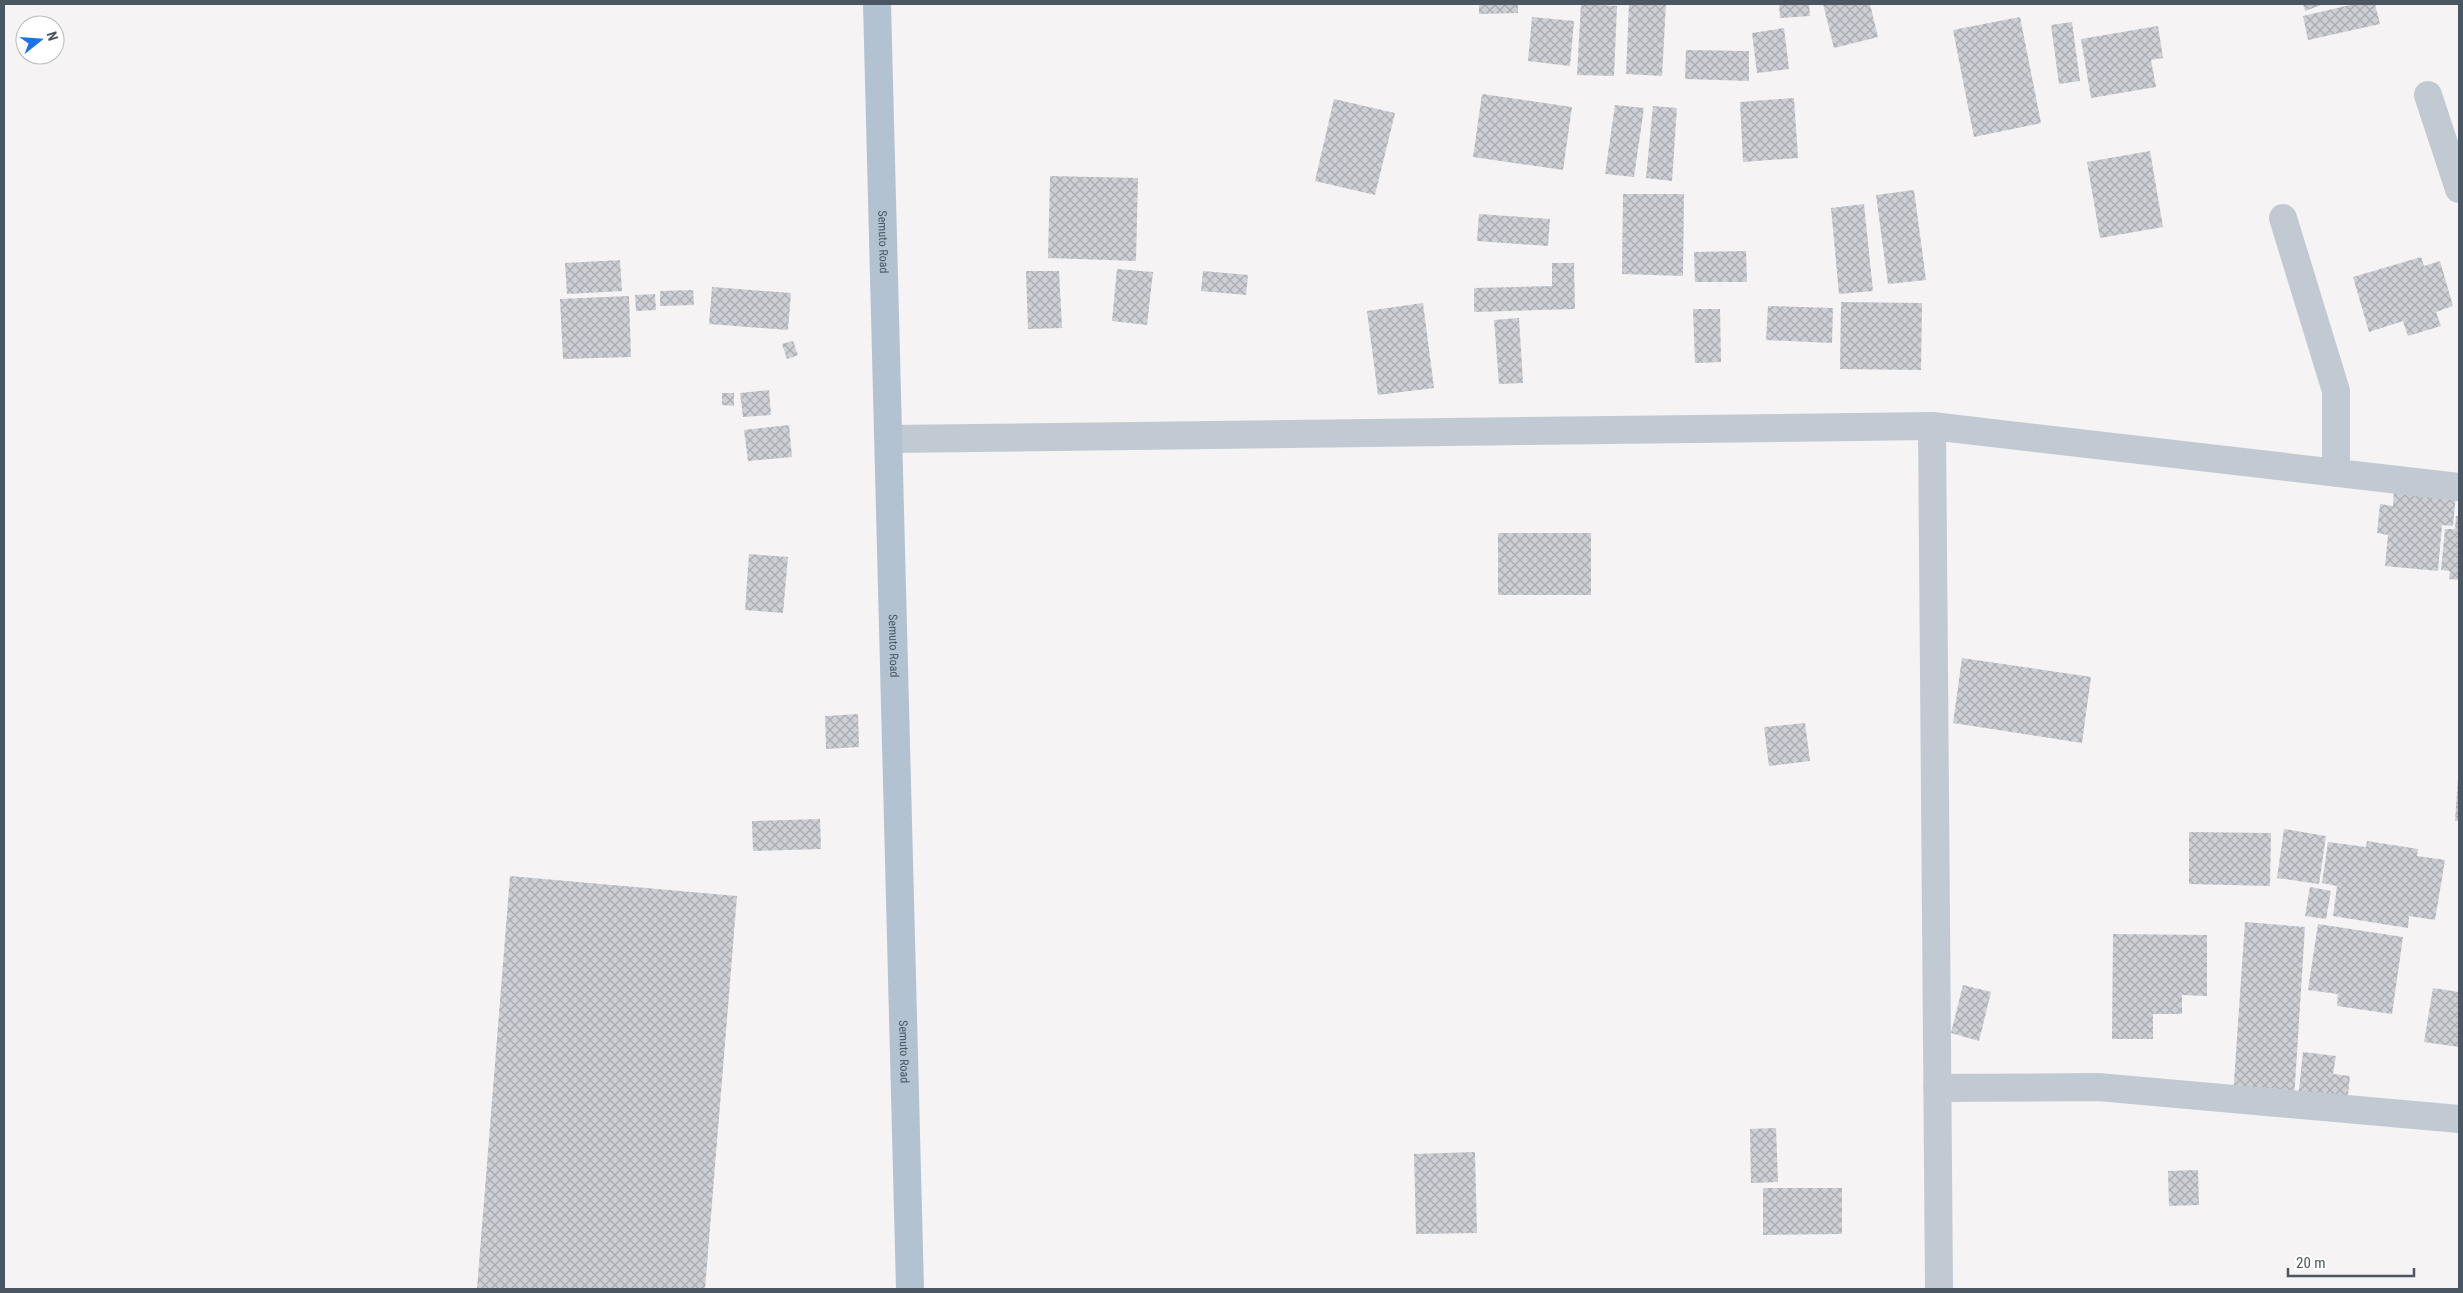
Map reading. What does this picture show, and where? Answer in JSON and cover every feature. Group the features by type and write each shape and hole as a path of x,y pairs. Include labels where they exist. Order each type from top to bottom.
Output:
{"main road":[{"name":"Semuto Road","path":"878,4 910,1289"}],"street":[{"path":"2428,95 2459,189"},
{"path":"2283,218 2336,391 2336,473"},
{"path":"1932,426 1939,1289"},
{"path":"889,439 1932,426 2459,487"},
{"path":"1937,1088 2098,1087 2459,1118"}],"building":[{"path":"1479,4 1518,4 1518,13 1479,14"},
{"path":"1581,4 1617,6 1614,76 1577,75"},
{"path":"1629,4 1666,4 1662,76 1626,74"},
{"path":"1779,4 1809,4 1810,16 1780,18"},
{"path":"1823,4 1870,4 1878,37 1834,48"},
{"path":"2303,4 2324,4 2305,11"},
{"path":"2354,4 2375,4 2380,24 2308,40 2303,16"},
{"path":"1532,17 1574,21 1570,66 1528,61"},
{"path":"2020,17 2041,123 1974,137 1953,30"},
{"path":"2072,22 2080,81 2059,84 2051,25"},
{"path":"2158,26 2163,58 2151,60 2156,87 2091,98 2081,39"},
{"path":"1784,28 1789,69 1757,73 1752,33"},
{"path":"1686,50 1749,51 1749,81 1685,79"},
{"path":"1482,94 1572,107 1563,170 1473,157"},
{"path":"1794,98 1798,158 1743,162 1740,102"},
{"path":"1334,99 1395,113 1375,195 1315,181"},
{"path":"1615,105 1644,108 1634,177 1605,174"},
{"path":"1653,106 1677,108 1672,181 1646,178"},
{"path":"2150,151 2163,227 2100,238 2087,162"},
{"path":"1050,176 1138,178 1136,261 1048,258"},
{"path":"1914,190 1926,280 1888,284 1876,195"},
{"path":"1623,194 1684,194 1683,276 1622,274"},
{"path":"1864,204 1873,291 1839,294 1831,208"},
{"path":"1479,214 1550,219 1548,246 1477,241"},
{"path":"1746,251 1747,282 1695,282 1694,252"},
{"path":"2421,257 2424,266 2440,261 2453,306 2436,312 2441,326 2408,336 2403,321 2369,332 2353,277"},
{"path":"620,260 622,291 567,294 565,263"},
{"path":"1552,263 1574,263 1575,309 1474,312 1474,288 1552,286"},
{"path":"1117,269 1153,272 1147,325 1112,321"},
{"path":"1026,271 1059,271 1062,328 1028,329"},
{"path":"1203,271 1248,275 1246,295 1201,291"},
{"path":"712,287 791,293 788,330 709,324"},
{"path":"693,290 694,305 660,306 660,291"},
{"path":"655,294 656,310 636,311 635,295"},
{"path":"629,296 631,357 563,359 560,299"},
{"path":"1841,302 1922,303 1921,370 1840,369"},
{"path":"1423,303 1434,388 1378,395 1367,311"},
{"path":"1768,306 1833,308 1832,343 1766,340"},
{"path":"1693,309 1720,309 1721,362 1695,363"},
{"path":"1519,318 1523,383 1499,384 1494,320"},
{"path":"793,341 798,355 787,359 782,344"},
{"path":"769,390 771,415 743,417 740,393"},
{"path":"722,393 734,393 734,406 722,405"},
{"path":"789,425 792,457 748,461 744,430"},
{"path":"2394,488 2456,494 2453,526 2442,525 2438,571 2385,566 2388,535 2377,533 2380,504 2393,506"},
{"path":"2456,516 2459,516 2459,580 2449,579 2450,571 2441,570 2445,529 2455,529"},
{"path":"1498,533 1591,533 1591,595 1498,595"},
{"path":"749,554 788,557 783,613 745,610"},
{"path":"1962,658 2091,677 2082,743 1953,723"},
{"path":"858,714 859,747 826,749 825,716"},
{"path":"1805,723 1810,761 1769,766 1764,727"},
{"path":"2458,778 2459,821 2455,821"},
{"path":"820,819 821,849 753,851 752,821"},
{"path":"2284,829 2326,836 2319,884 2277,878"},
{"path":"2189,832 2271,833 2270,886 2189,884"},
{"path":"2367,841 2418,849 2417,856 2445,860 2435,920 2409,916 2408,928 2333,916 2337,886 2322,883 2328,842 2366,847"},
{"path":"510,876 737,896 705,1289 477,1289"},
{"path":"2310,887 2331,891 2326,919 2305,916"},
{"path":"2245,922 2305,927 2294,1100 2233,1096"},
{"path":"2318,924 2403,937 2392,1014 2337,1006 2338,994 2308,990"},
{"path":"2113,934 2207,935 2207,996 2182,995 2182,1014 2153,1014 2153,1039 2112,1039"},
{"path":"1963,985 1991,992 1979,1041 1951,1033"},
{"path":"2433,988 2459,992 2459,1047 2424,1042"},
{"path":"2303,1052 2336,1056 2333,1074 2350,1076 2347,1104 2298,1099"},
{"path":"1776,1128 1778,1182 1751,1183 1750,1129"},
{"path":"1475,1152 1477,1233 1416,1234 1414,1154"},
{"path":"2198,1170 2199,1205 2169,1206 2168,1171"},
{"path":"1763,1188 1842,1188 1842,1234 1763,1235"}]}
